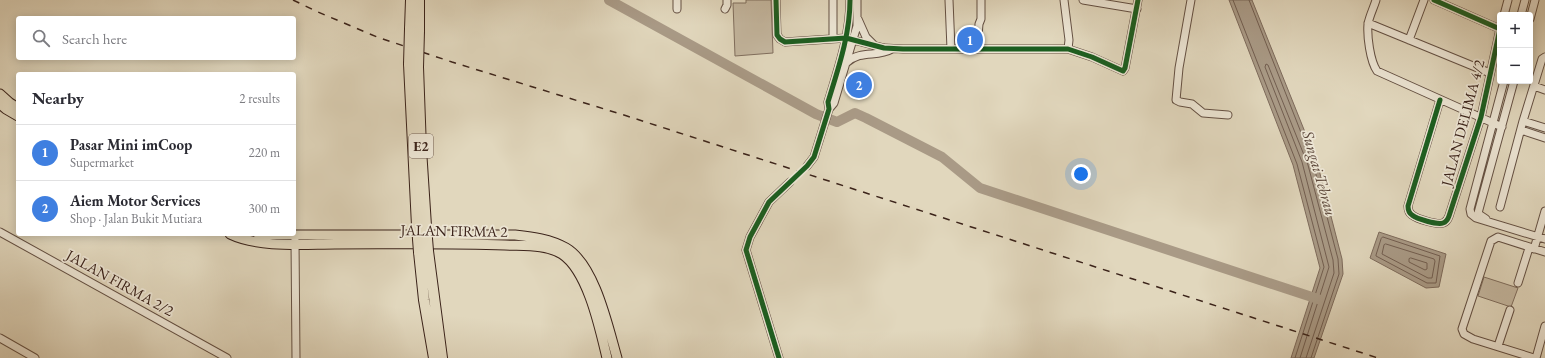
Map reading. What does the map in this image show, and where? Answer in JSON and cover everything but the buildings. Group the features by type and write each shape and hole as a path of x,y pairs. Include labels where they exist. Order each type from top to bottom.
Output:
{"highway":[{"name":"E2","path":"411,0 414,30 414,66 421,149 421,226 433,353"},
{"name":"E2","path":"414,30 419,0"},
{"name":"E2","path":"423,251 442,358"},
{"path":"429,358 433,353"}],"main road":[{"path":"0,94 16,107"},
{"path":"0,104 16,115"},
{"name":"JALAN FIRMA 2","path":"235,236 256,242 515,235 540,238 554,242 567,249 582,262 596,288 617,358"},
{"name":"JALAN FIRMA 2","path":"270,236 295,240 493,245 540,247 551,250 562,254 577,270 593,304 608,358"}],"street":[{"path":"677,0 677,9"},
{"path":"725,9 727,0"},
{"path":"776,0 777,35 785,42 849,39 894,48 1068,49 1092,57 1123,71 1125,68 1138,0"},
{"path":"833,0 833,39"},
{"path":"807,166 814,157 829,109 834,103 846,64 849,39 850,0"},
{"path":"829,109 828,102 849,39 857,26 857,0"},
{"path":"949,0 951,49"},
{"path":"977,48 979,24 982,20 981,0"},
{"path":"1064,0 1069,40 1068,49"},
{"path":"1083,0 1137,9"},
{"path":"1191,0 1179,68 1176,98 1177,101 1194,106 1203,113 1228,115"},
{"path":"1376,0 1368,24 1371,51 1374,66 1377,71 1502,126"},
{"path":"1409,40 1424,0"},
{"path":"1434,0 1497,28"},
{"path":"1505,12 1508,0"},
{"path":"1522,12 1525,0"},
{"path":"1532,12 1535,0"},
{"path":"857,17 866,37 875,45"},
{"path":"1368,24 1490,74"},
{"name":"JALAN DELIMA 4/2","path":"1440,100 1408,206 1413,216 1442,224 1446,222 1449,216 1481,117 1497,42"},
{"path":"846,64 858,55 886,52 894,48"},
{"path":"1500,207 1542,59 1545,57"},
{"path":"1503,84 1470,209 1474,217 1545,239"},
{"path":"1489,221 1478,213 1513,84"},
{"path":"1534,86 1545,90"},
{"path":"1524,122 1545,128"},
{"path":"1521,130 1545,138"},
{"path":"779,358 746,250 750,237 769,202 790,182"},
{"path":"1518,283 1538,236 1545,211"},
{"name":"JALAN FIRMA 2/2","path":"0,232 227,358"},
{"path":"1545,252 1498,237 1491,241 1462,330 1464,334 1473,340 1498,346 1535,358 1545,326"},
{"path":"295,240 297,304 296,358"},
{"path":"1498,346 1510,310"},
{"path":"0,338 34,358"}],"shaded area":[{"path":"746,0 771,0 773,53 735,56 733,3 746,3"},
{"path":"1484,277 1518,288 1511,307 1478,296"}],"water":[{"path":"1229,0 1252,0 1317,162 1342,259 1343,274 1314,358 1291,358 1320,268 1293,165"},
{"path":"1379,232 1446,254 1439,287 1426,288 1370,258"}],"waterway":[{"path":"609,0 816,114 837,122 855,113 866,118 942,157 980,188 1318,299"}],"tunnel":[{"path":"790,182 807,166"}],"railway":[{"path":"293,0 377,37 452,62 627,116 1378,358"}],"cycle path":[{"path":"776,0 777,35 785,42 846,38 884,48 903,49 1068,49 1092,57 1123,71 1125,68 1138,0"},
{"path":"779,358 746,250 750,237 769,202 807,166 814,157 829,109 828,102 846,39 850,0"},
{"path":"1434,0 1500,29 1481,117 1449,217 1443,223 1436,223 1415,217 1409,212 1408,206 1440,100"}],"place":[{"name":"Pasar Mini imCoop","path":"970,40"},
{"name":"Aiem Motor Services","path":"859,85"}],"water label":[{"name":"Sungai Tebrau","path":"1320,173"}]}
